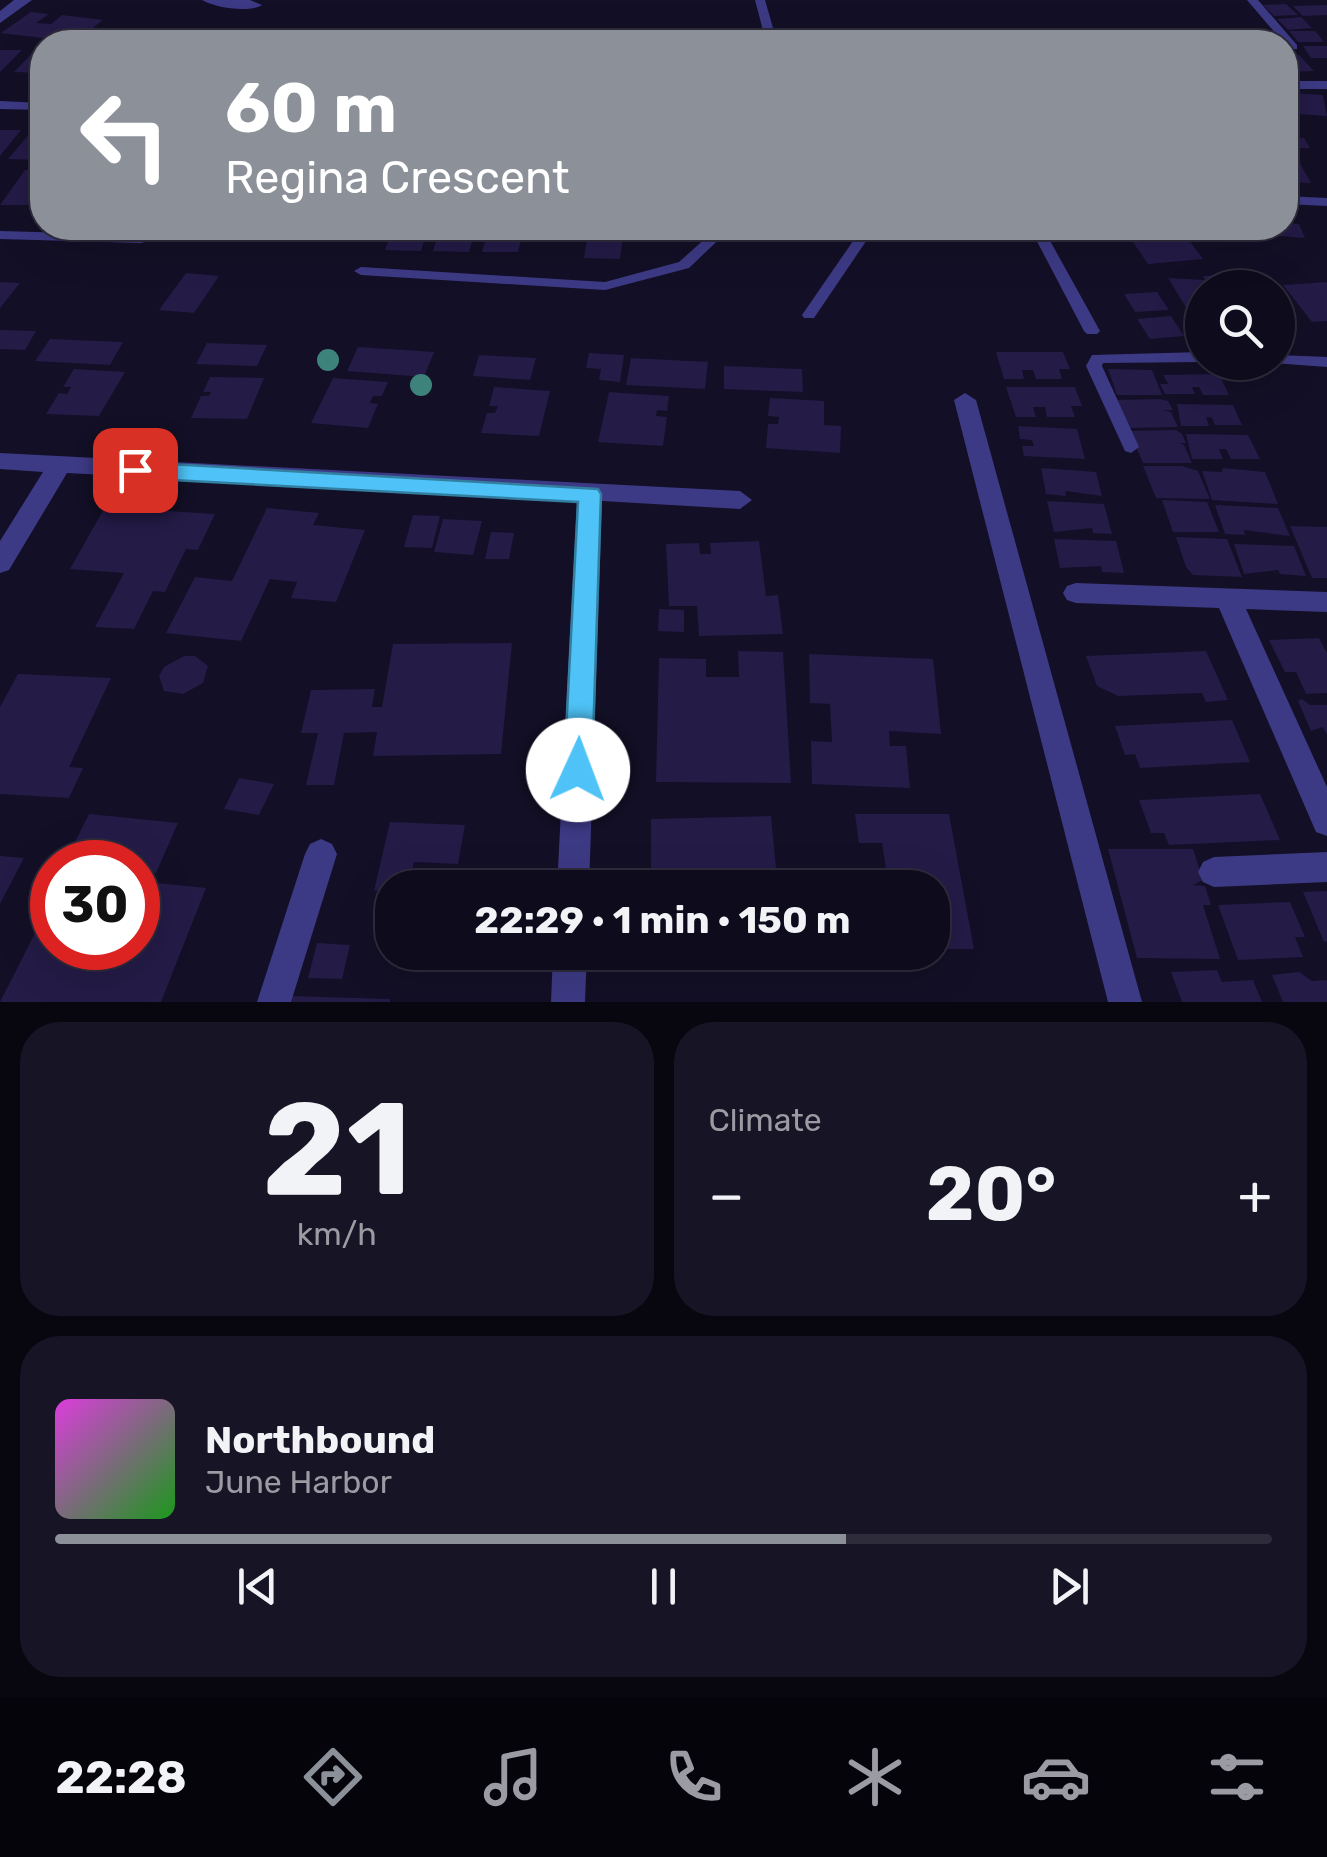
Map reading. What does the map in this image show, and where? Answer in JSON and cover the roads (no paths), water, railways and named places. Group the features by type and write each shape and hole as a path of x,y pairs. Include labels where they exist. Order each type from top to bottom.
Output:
{"street":[{"path":"0,18 24,0"},
{"path":"210,0 254,5"},
{"path":"965,400 1125,1002"},
{"path":"0,461 740,500"},
{"path":"0,563 59,466"},
{"path":"574,870 590,494"},
{"path":"1076,593 1327,602"},
{"path":"1228,599 1327,822"},
{"path":"274,1002 321,854"},
{"path":"1214,872 1327,867"},
{"path":"568,1002 569,970"}],"lane":[{"path":"760,0 769,30"},
{"path":"1252,0 1279,30"},
{"path":"1298,84 1327,85"},
{"path":"0,106 30,107"},
{"path":"1298,201 1327,202"},
{"path":"0,235 30,236"},
{"path":"361,271 605,286 684,265 711,240"},
{"path":"809,315 860,240"},
{"path":"1043,240 1092,331"},
{"path":"1130,447 1094,366 1097,358 1185,357"},
{"path":"1295,361 1327,362"}]}
